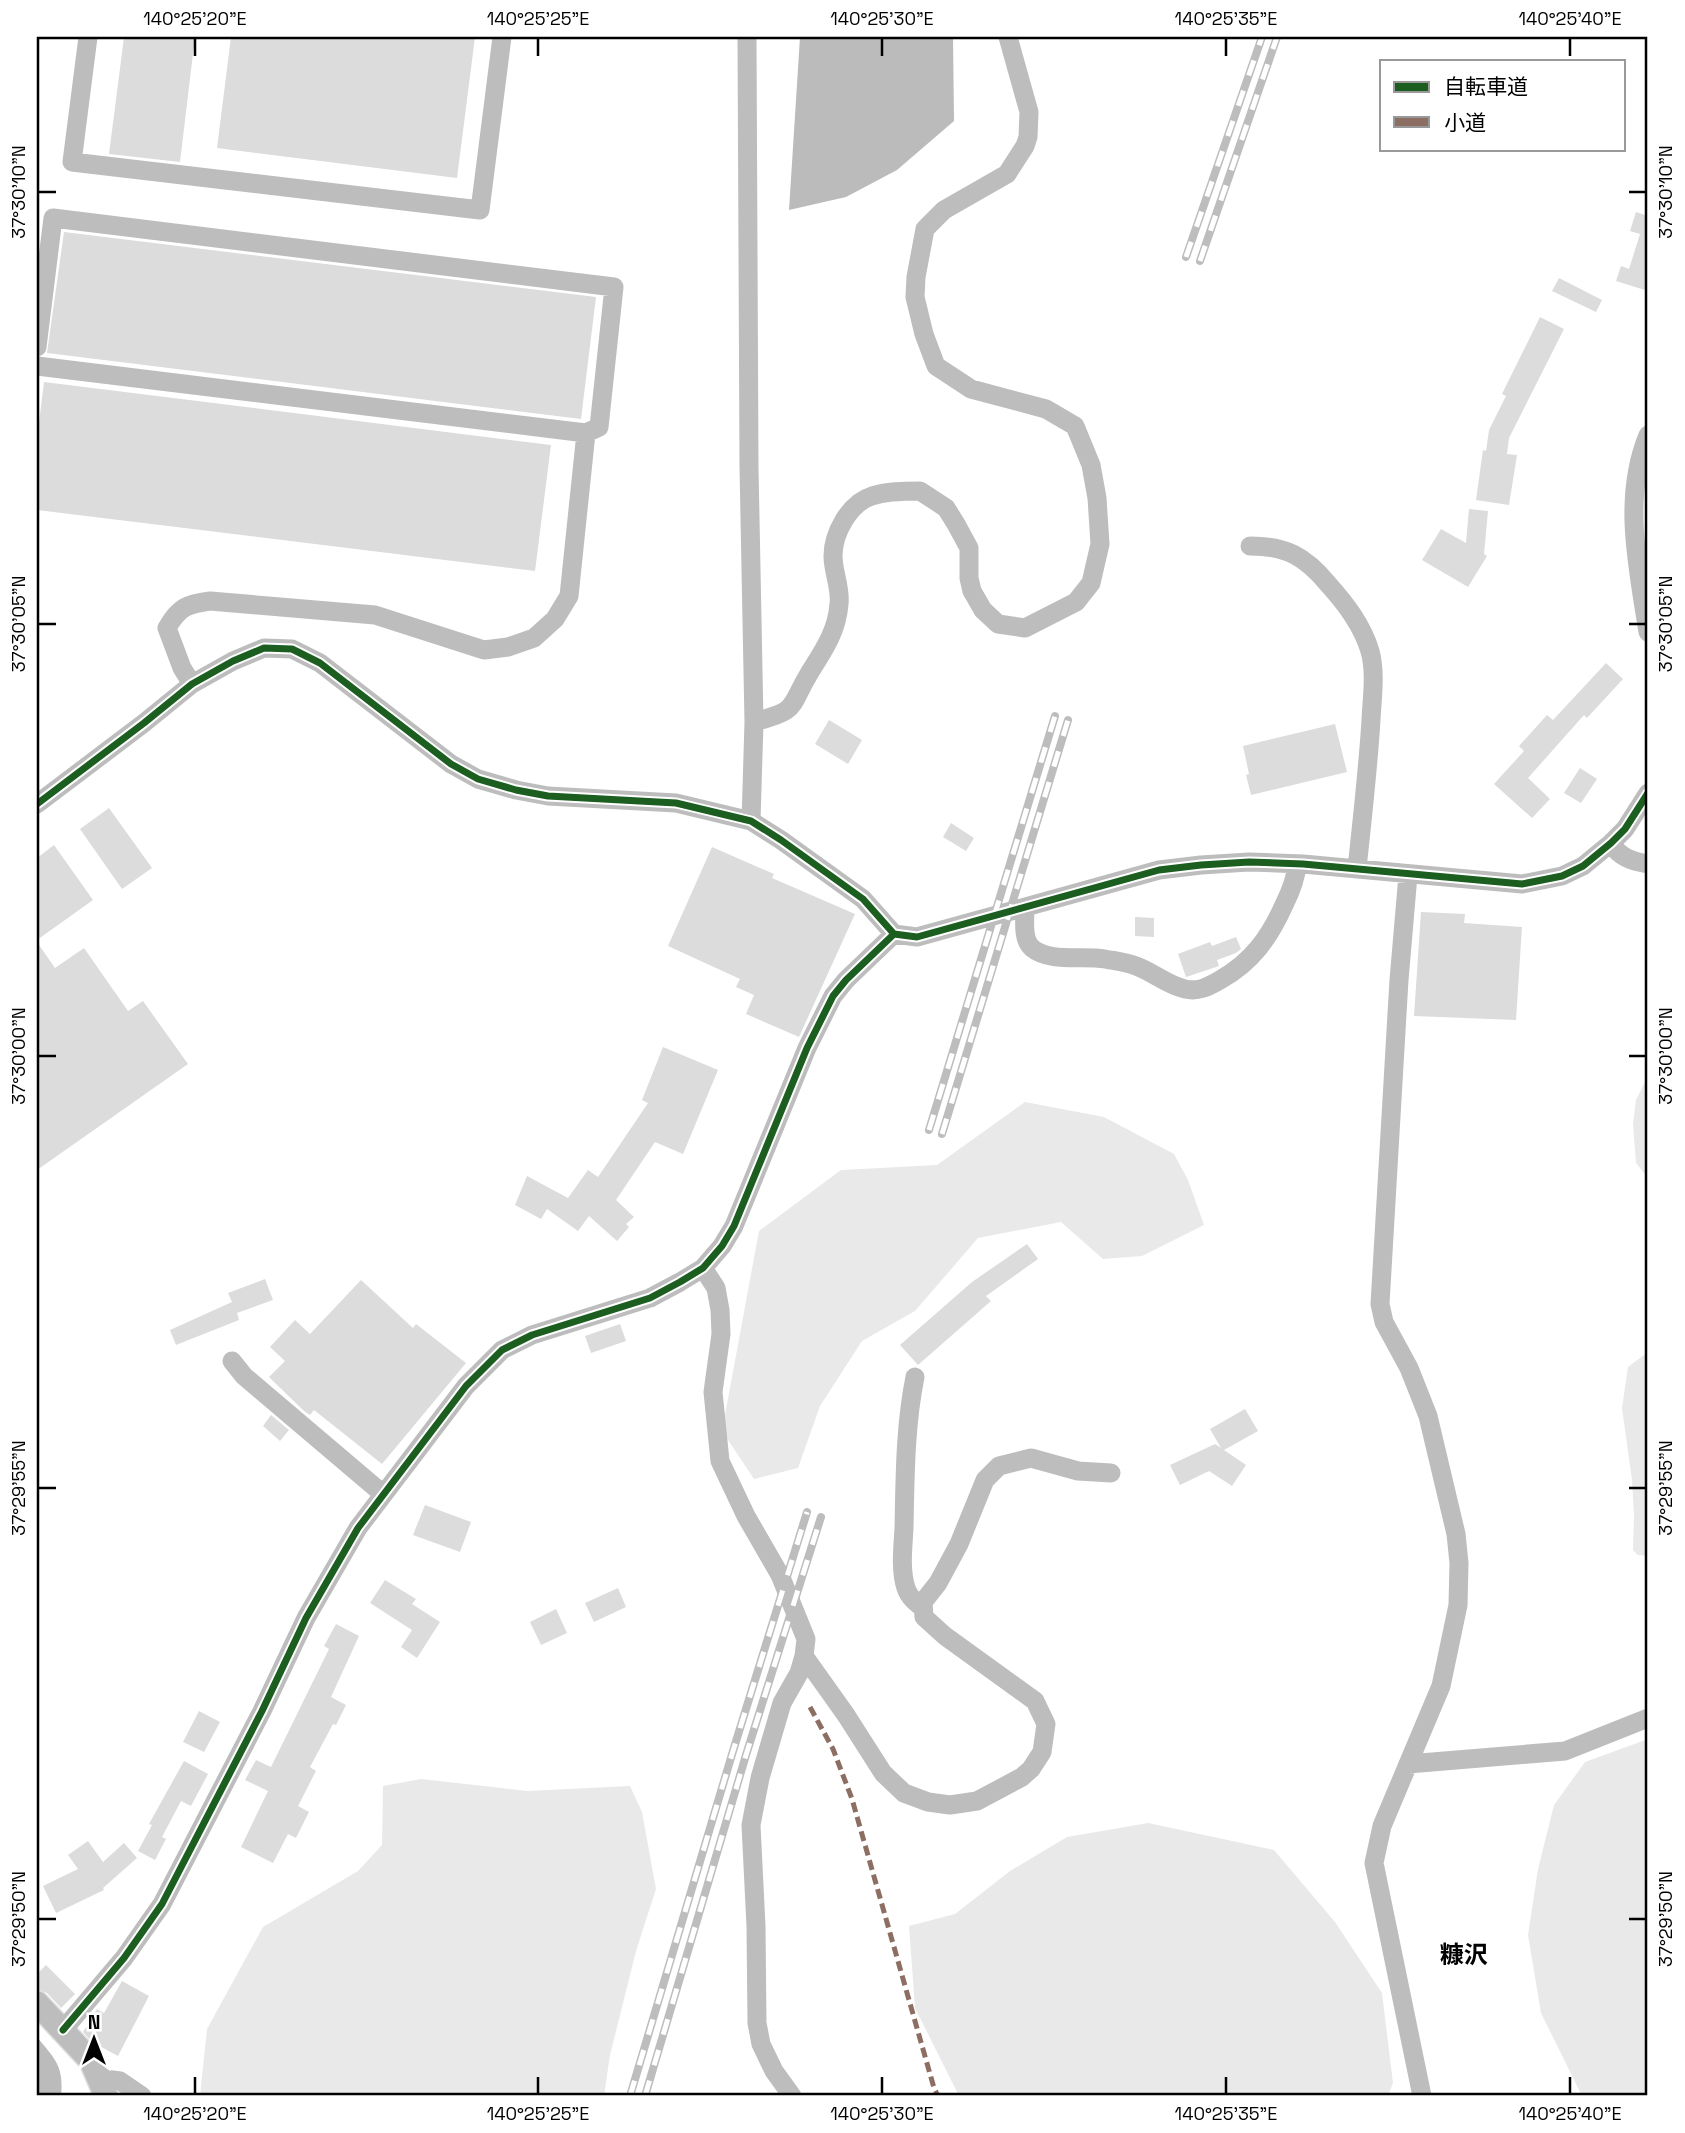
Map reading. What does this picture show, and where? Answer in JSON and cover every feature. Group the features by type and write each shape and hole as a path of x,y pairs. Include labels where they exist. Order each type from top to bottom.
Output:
{"main road":[{"path":"37,2003 91,2061 102,2087"}],"street":[{"path":"88,37 72,162 481,210 502,37"},
{"path":"747,37 749,467 754,722 751,821"},
{"path":"754,722 781,715 792,708 824,653 836,626 840,601 833,556 835,537 861,501 873,495 920,491 946,508 969,548 972,591 983,610 998,624 1025,628 1076,602 1091,583 1100,544 1097,498 1091,465 1075,426 1046,409 971,389 936,366 924,334 915,297 916,277 926,229 944,209 1007,174 1025,146 1030,112 1008,37"},
{"path":"37,347 53,218 614,287 599,427 586,433 37,366"},
{"path":"192,684 182,668 167,628 174,615 188,604 210,601 375,615 484,650 508,648 534,638 555,619 569,596 586,433"},
{"path":"1648,435 1634,483 1633,511 1648,632"},
{"path":"1250,546 1273,547 1290,552 1318,571 1350,610 1371,654 1373,685 1357,869"},
{"path":"37,804 192,684 233,660 264,648 292,649 320,663 451,764 478,779 548,796 676,803 751,821 863,899 894,934 917,937 1159,870 1249,862 1522,884 1562,876 1583,866 1625,829 1648,793"},
{"path":"1611,843 1617,853 1630,860 1648,864"},
{"path":"1025,907 1025,930 1029,945 1040,955 1114,960 1138,966 1186,989 1204,989 1246,963 1260,948 1274,928 1293,886 1297,864"},
{"path":"1408,875 1399,980 1380,1304 1384,1322 1409,1368 1428,1416 1456,1534 1459,1563 1458,1605 1441,1686 1382,1826 1374,1863 1422,2096"},
{"path":"64,2030 124,1958 162,1904 262,1711 306,1618 358,1528 383,1494 466,1386 502,1350 532,1335 650,1298 703,1268 722,1246 734,1226 807,1048 833,996 894,934"},
{"path":"703,1268 716,1288 720,1310 721,1334 713,1392 720,1461 746,1516 780,1575 806,1639 799,1673 782,1703 776,1721 760,1778 751,1825 757,2022 761,2044 774,2071 792,2096"},
{"path":"232,1361 243,1376 383,1494"},
{"path":"915,1377 909,1423 903,1559 905,1587 912,1600 923,1608"},
{"path":"804,1656 883,1773 904,1793 928,1802 950,1805 977,1801 1022,1777 1042,1752 1046,1724 1035,1701 923,1617 923,1602 938,1583 959,1545 985,1480 999,1465 1031,1458 1078,1471 1111,1473"},
{"path":"1408,1764 1565,1751 1648,1718"},
{"path":"102,2087 120,2081 142,2096"}],"shaded area":[{"path":"800,37 953,37 954,121 897,170 846,197 789,210"},
{"path":"1648,1076 1648,1178 1636,1163 1633,1124 1636,1100"},
{"path":"1025,1102 1104,1117 1174,1154 1188,1180 1204,1225 1142,1256 1103,1259 1061,1222 978,1238 915,1311 862,1341 820,1406 798,1468 754,1479 722,1431 759,1231 841,1170 937,1165"},
{"path":"1648,1352 1648,1556 1638,1555 1633,1550 1632,1480 1622,1408 1628,1367"},
{"path":"1648,1739 1648,2096 1582,2096 1541,2013 1528,1935 1538,1869 1554,1805 1585,1762"},
{"path":"421,1779 527,1791 630,1786 642,1812 656,1889 636,1951 610,2055 604,2096 200,2096 207,2029 263,1927 358,1871 382,1845 383,1786"},
{"path":"1148,1823 1274,1850 1335,1922 1382,1993 1393,2083 1388,2096 959,2096 915,2008 909,1926 955,1914 1010,1871 1067,1837"},
{"path":"37,2037 57,2064 61,2077 61,2096 37,2096"}],"building":[{"path":"124,37 195,37 180,162 109,154"},
{"path":"231,37 475,37 457,178 217,148"},
{"path":"1636,212 1648,216 1648,291 1616,281 1621,266 1629,269 1640,234 1630,231"},
{"path":"64,232 596,297 581,419 47,353"},
{"path":"1559,278 1602,300 1596,312 1552,291"},
{"path":"1540,317 1564,329 1509,438 1507,454 1517,455 1509,505 1476,500 1483,450 1486,451 1489,430 1506,396 1502,394"},
{"path":"44,382 551,445 535,571 37,510 37,439"},
{"path":"1469,509 1488,511 1484,554 1487,556 1468,587 1422,560 1441,529 1466,543"},
{"path":"1606,663 1623,679 1587,718 1584,715 1528,778 1550,799 1532,818 1494,784 1524,751 1519,746 1547,715 1553,720"},
{"path":"829,720 862,740 848,764 815,744"},
{"path":"1335,724 1347,772 1251,795 1243,746"},
{"path":"1580,768 1597,779 1581,803 1564,793"},
{"path":"109,808 152,868 122,889 80,829"},
{"path":"951,823 974,838 966,851 943,837"},
{"path":"54,845 93,900 37,940 37,858"},
{"path":"712,847 774,874 772,878 855,914 799,1037 746,1014 754,995 736,987 740,979 668,946"},
{"path":"1421,912 1465,914 1464,923 1522,927 1516,1020 1414,1016"},
{"path":"1135,917 1154,918 1154,937 1135,936"},
{"path":"1236,937 1241,949 1236,953 1217,960 1219,966 1186,977 1178,954 1210,942 1212,946"},
{"path":"37,942 55,968 84,948 128,1011 143,1001 188,1064 37,1170"},
{"path":"663,1047 718,1070 683,1154 655,1142 616,1200 634,1217 626,1224 629,1227 617,1241 589,1216 578,1231 547,1209 541,1219 515,1205 527,1176 568,1198 588,1170 598,1177 648,1103 642,1100"},
{"path":"1027,1244 1038,1259 986,1296 991,1301 918,1365 900,1345 972,1282"},
{"path":"265,1279 273,1300 237,1313 239,1320 176,1345 170,1330 232,1302 228,1293"},
{"path":"361,1280 413,1328 416,1324 466,1363 382,1464 314,1410 310,1415 304,1411 269,1377 285,1361 270,1347 295,1320 310,1334"},
{"path":"620,1324 626,1341 591,1353 585,1336"},
{"path":"1245,1409 1258,1431 1224,1450 1246,1465 1232,1486 1209,1471 1180,1485 1170,1465 1215,1444 1221,1448 1210,1429"},
{"path":"271,1415 289,1430 280,1441 263,1426"},
{"path":"425,1505 471,1522 460,1552 413,1535"},
{"path":"385,1580 416,1599 412,1604 440,1622 417,1658 401,1647 412,1630 370,1603"},
{"path":"618,1588 626,1607 594,1622 585,1603"},
{"path":"556,1609 567,1633 541,1645 530,1622"},
{"path":"336,1624 359,1636 331,1697 346,1705 310,1767 316,1771 298,1806 309,1812 296,1838 288,1834 273,1863 241,1847 268,1791 245,1780 256,1760 271,1767 329,1649 324,1646"},
{"path":"199,1711 220,1722 204,1752 183,1742"},
{"path":"184,1761 208,1774 191,1806 181,1801 162,1837 166,1839 155,1860 138,1851 152,1825 149,1824"},
{"path":"88,1841 103,1862 124,1843 137,1858 103,1888 104,1890 56,1913 43,1886 78,1869 68,1855"},
{"path":"46,1965 75,1994 61,2008 47,1993 37,1989 37,1974"},
{"path":"122,1981 149,1996 118,2056 92,2042 83,2032 97,2009 104,2013"}],"railway":[{"path":"1186,257 1262,37"},
{"path":"1200,261 1277,37"},
{"path":"929,1130 1055,716"},
{"path":"942,1134 1068,720"},
{"path":"630,2096 807,1512"},
{"path":"645,2096 746,1755 821,1517"}],"marked path":[{"path":"810,1707 833,1749 852,1799 938,2096"}],"cycle path":[{"path":"37,804 192,684 233,661 264,648 292,649 320,663 451,764 478,779 548,796 676,803 751,821 863,899 894,934 917,937 1159,870 1201,865 1249,862 1303,864 1522,884 1562,876 1583,866 1625,829 1648,793"},
{"path":"63,2030 124,1958 162,1904 262,1711 306,1618 358,1528 466,1386 502,1350 532,1335 650,1298 703,1268 722,1246 734,1226 807,1048 833,996 894,934"}],"district":[{"name":"糠沢","path":"1464,1955"}]}
